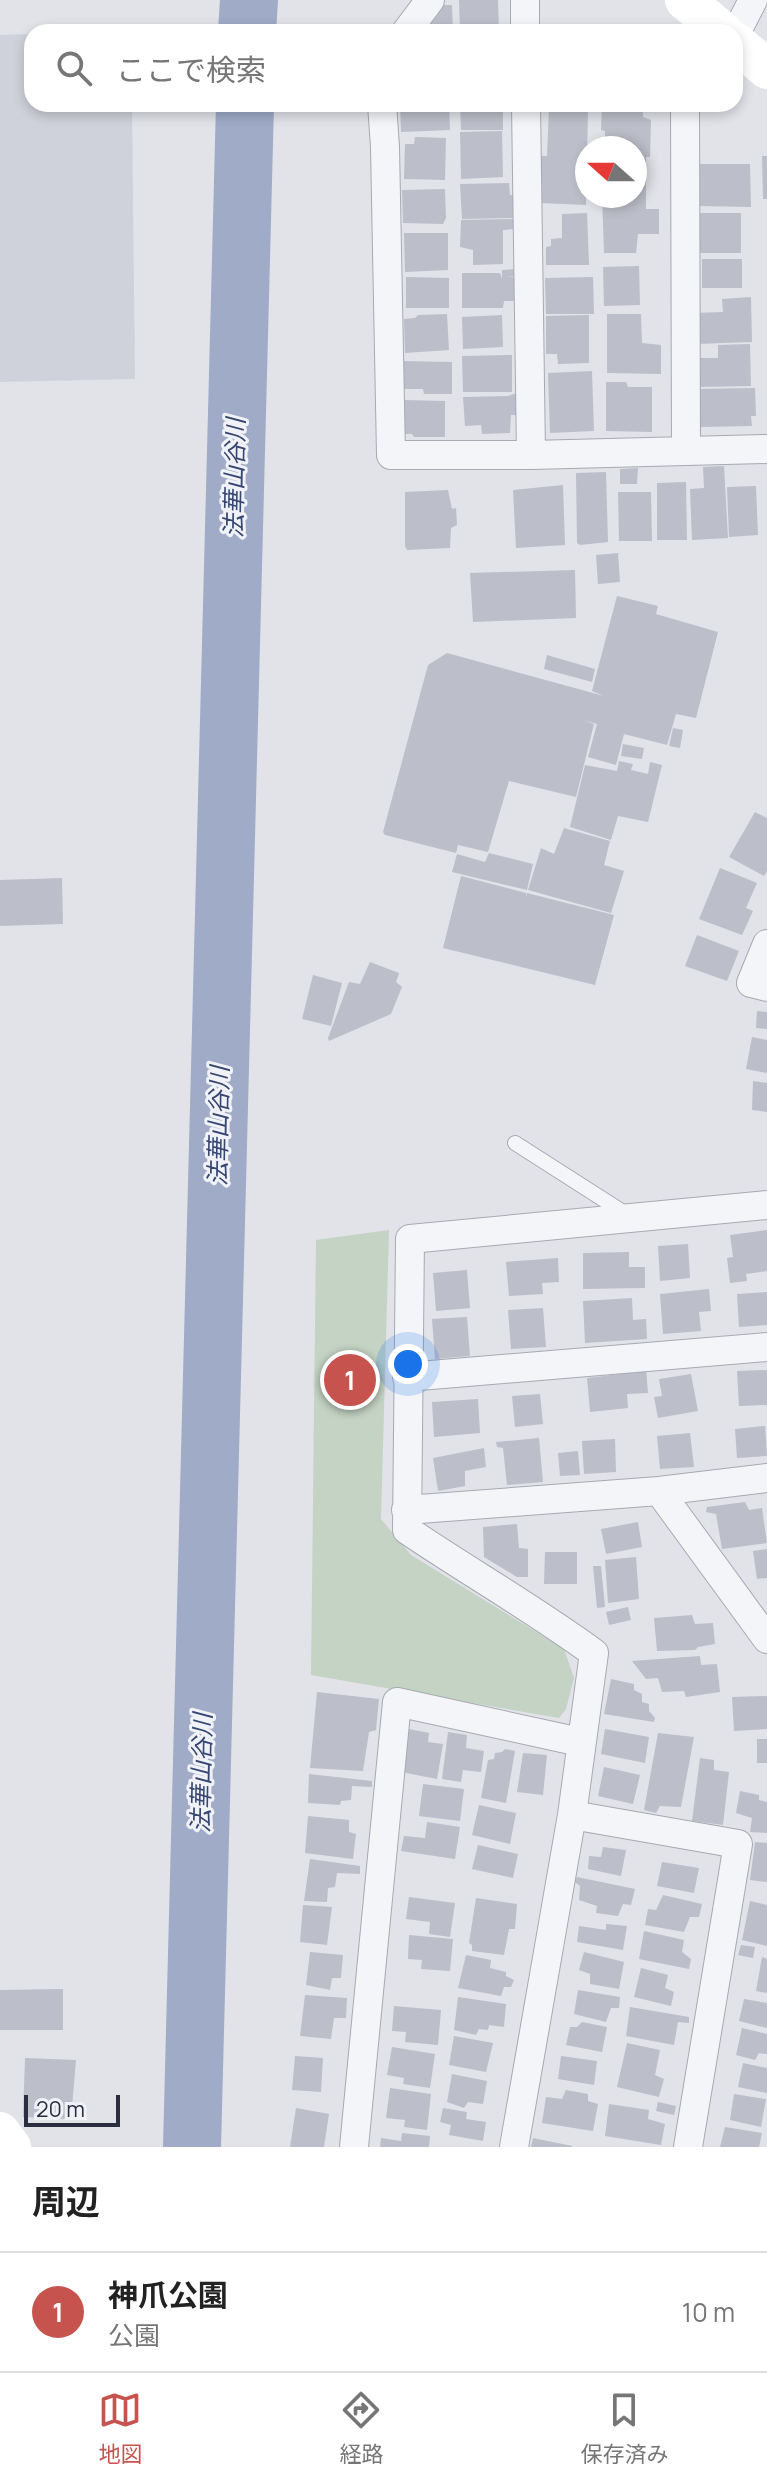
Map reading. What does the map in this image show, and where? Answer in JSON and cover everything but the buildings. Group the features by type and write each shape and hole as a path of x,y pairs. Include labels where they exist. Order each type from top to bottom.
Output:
{"main road":[{"path":"684,0 713,24"},
{"path":"743,49 767,69"},
{"path":"0,2132 11,2147"}],"street":[{"path":"412,24 430,0"},
{"path":"525,0 525,24"},
{"path":"684,0 685,24"},
{"path":"741,24 753,0"},
{"path":"383,112 391,455 767,449"},
{"path":"526,112 531,455"},
{"path":"685,112 686,450"},
{"path":"767,944 751,983 767,987"},
{"path":"514,2147 572,1815 594,1653 546,1618 407,1530 410,1239 767,1205"},
{"path":"407,1377 767,1347"},
{"path":"406,1510 659,1491 767,1478"},
{"path":"659,1491 767,1639"},
{"path":"354,2147 397,1702 580,1742"},
{"path":"572,1815 738,1844 688,2147"}],"lane":[{"path":"515,1143 631,1218"}],"shaded area":[{"path":"24,34 24,112 132,112 135,379 0,382 0,35"}],"green space":[{"path":"389,1230 381,1519 411,1555 564,1649 574,1678 566,1709 559,1718 311,1675 316,1240"}],"waterway":[{"name":"法華山谷川","path":"248,24 249,0"},
{"name":"法華山谷川","path":"192,2147 245,112"}],"place":[{"name":"神爪公園","path":"350,1380"}]}
